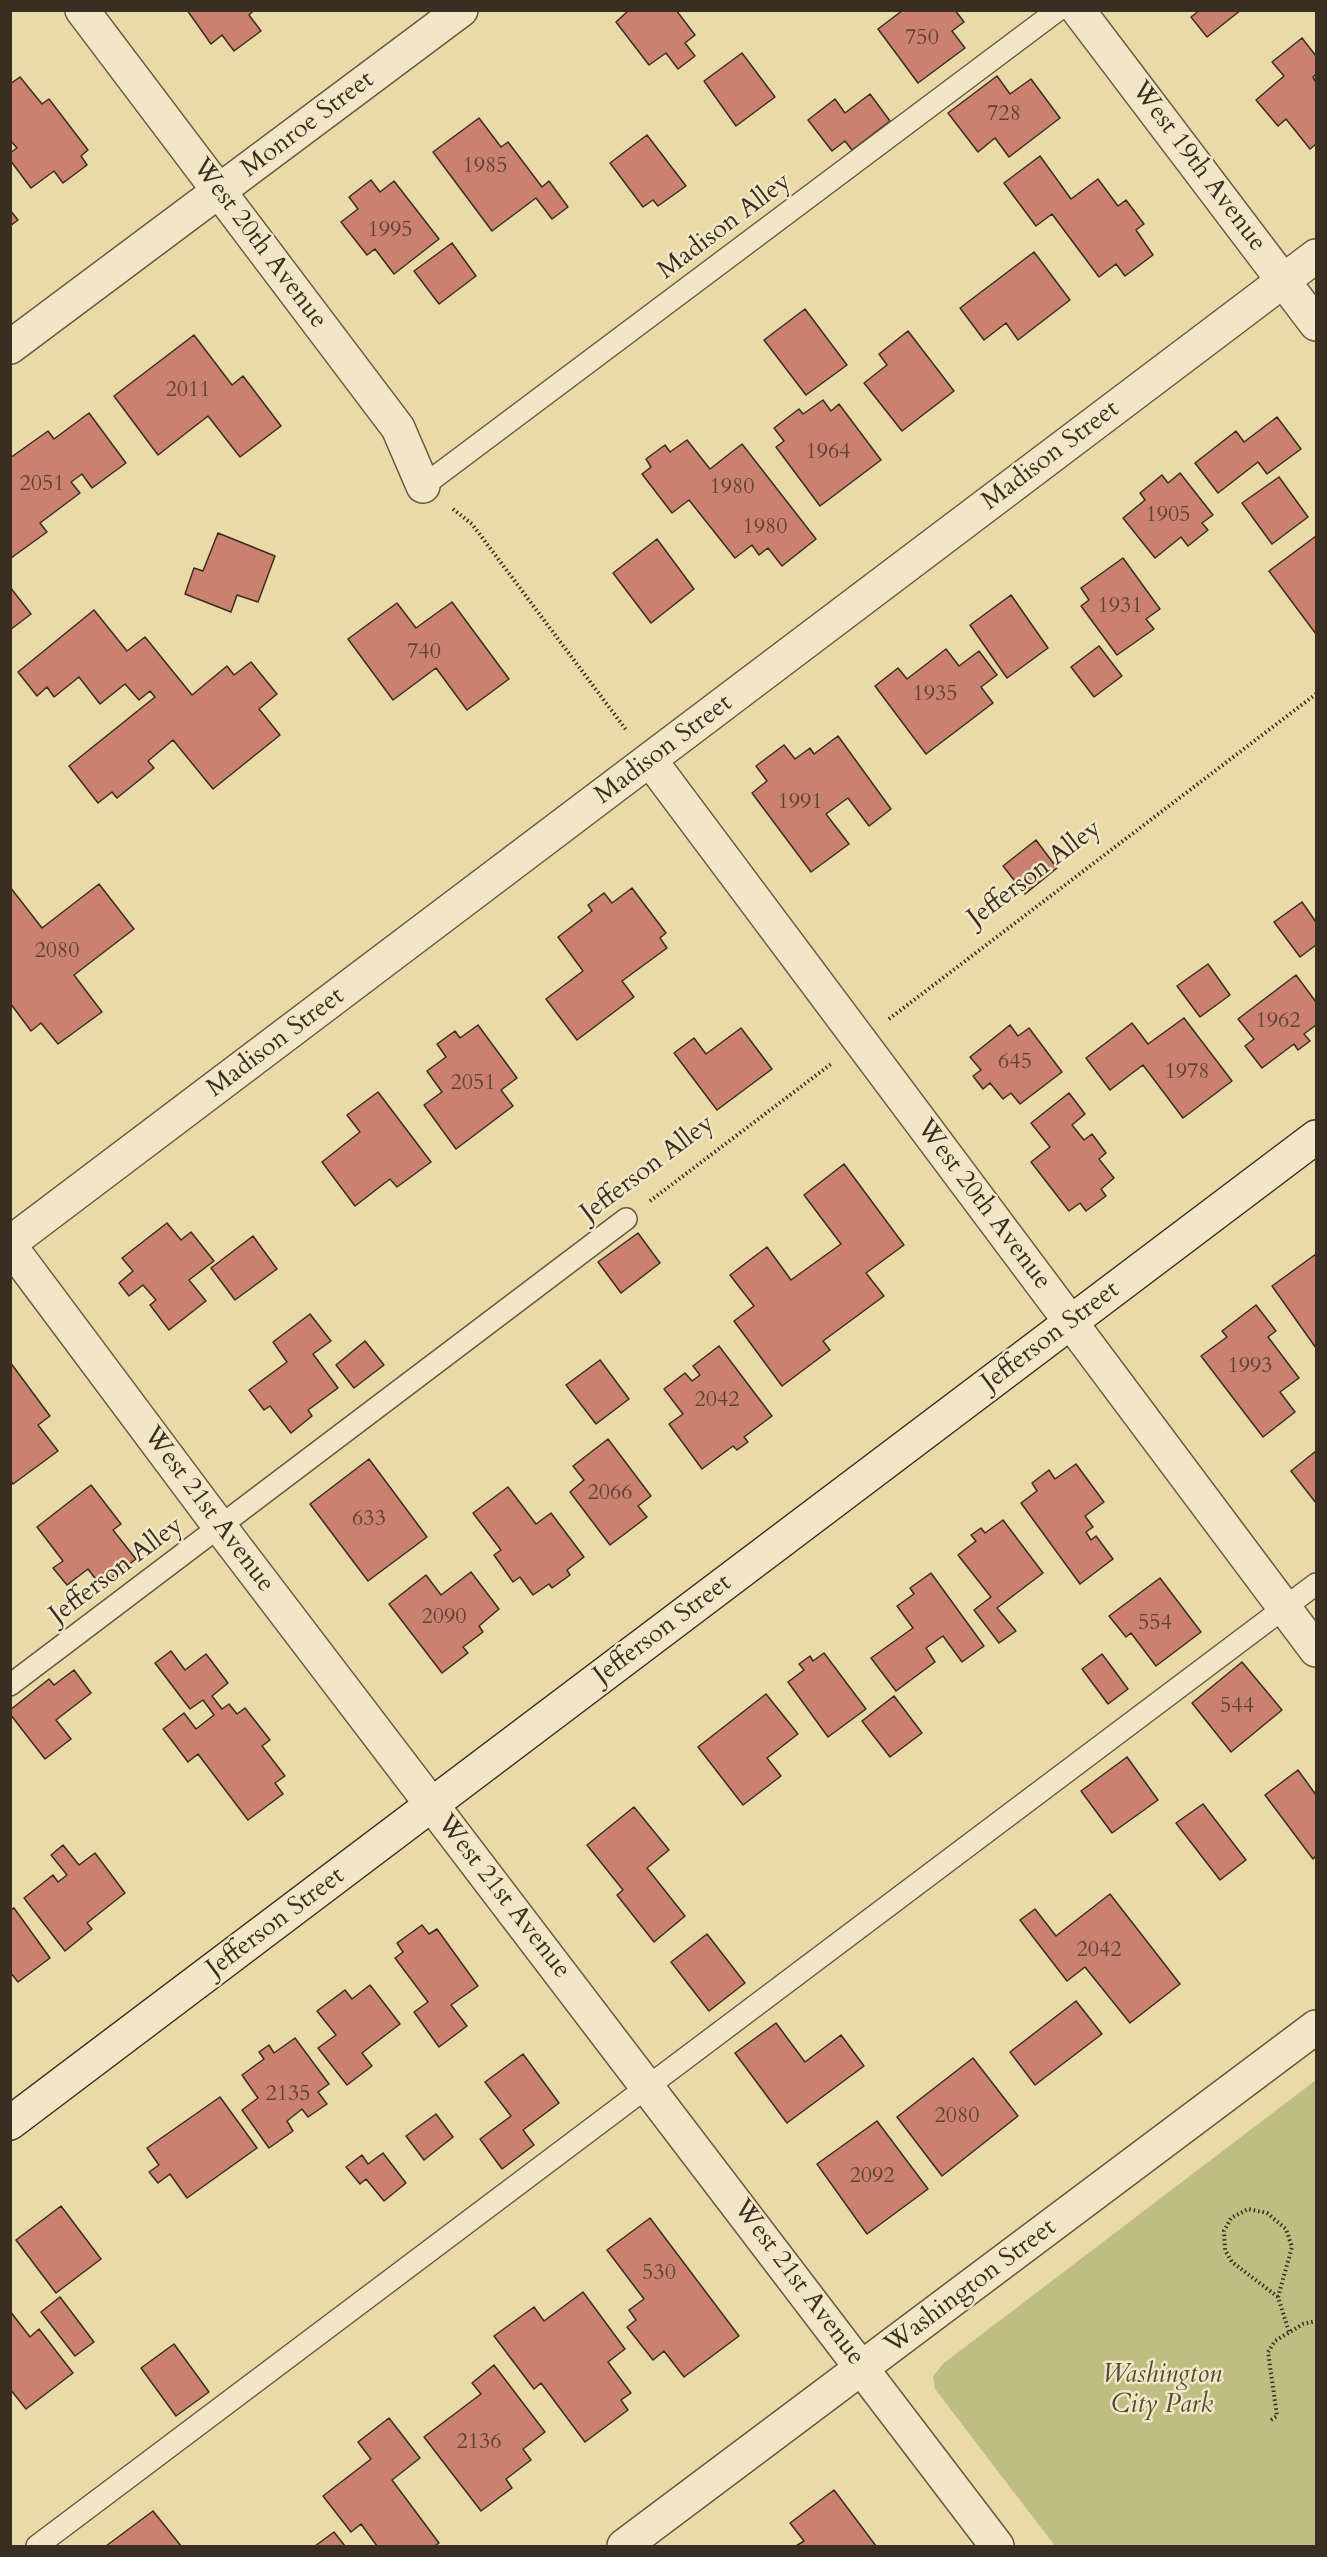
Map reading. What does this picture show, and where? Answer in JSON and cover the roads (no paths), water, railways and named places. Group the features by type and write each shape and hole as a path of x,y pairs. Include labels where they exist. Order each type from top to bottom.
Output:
{"street":[{"name":"West 20th Avenue","path":"82,10 398,428 423,486"},
{"name":"Monroe Street","path":"10,347 461,10"},
{"name":"West 19th Avenue","path":"1078,10 1317,324"},
{"name":"Madison Street","path":"10,1244 1317,256"},
{"name":"West 20th Avenue","path":"650,760 1317,1650"},
{"name":"Jefferson Street","path":"10,2123 1317,1137"},
{"name":"West 21st Avenue","path":"10,1244 220,1527 648,2085 997,2547"},
{"name":"Washington Street","path":"624,2547 1317,2027"}],"lane":[{"name":"Madison Alley","path":"423,486 1058,10"},
{"name":"Jefferson Alley","path":"10,1685 626,1219"},
{"path":"37,2547 648,2085 1317,1584"}],"park label":[{"name":"Washington City Park","path":"1162,2391"}]}
